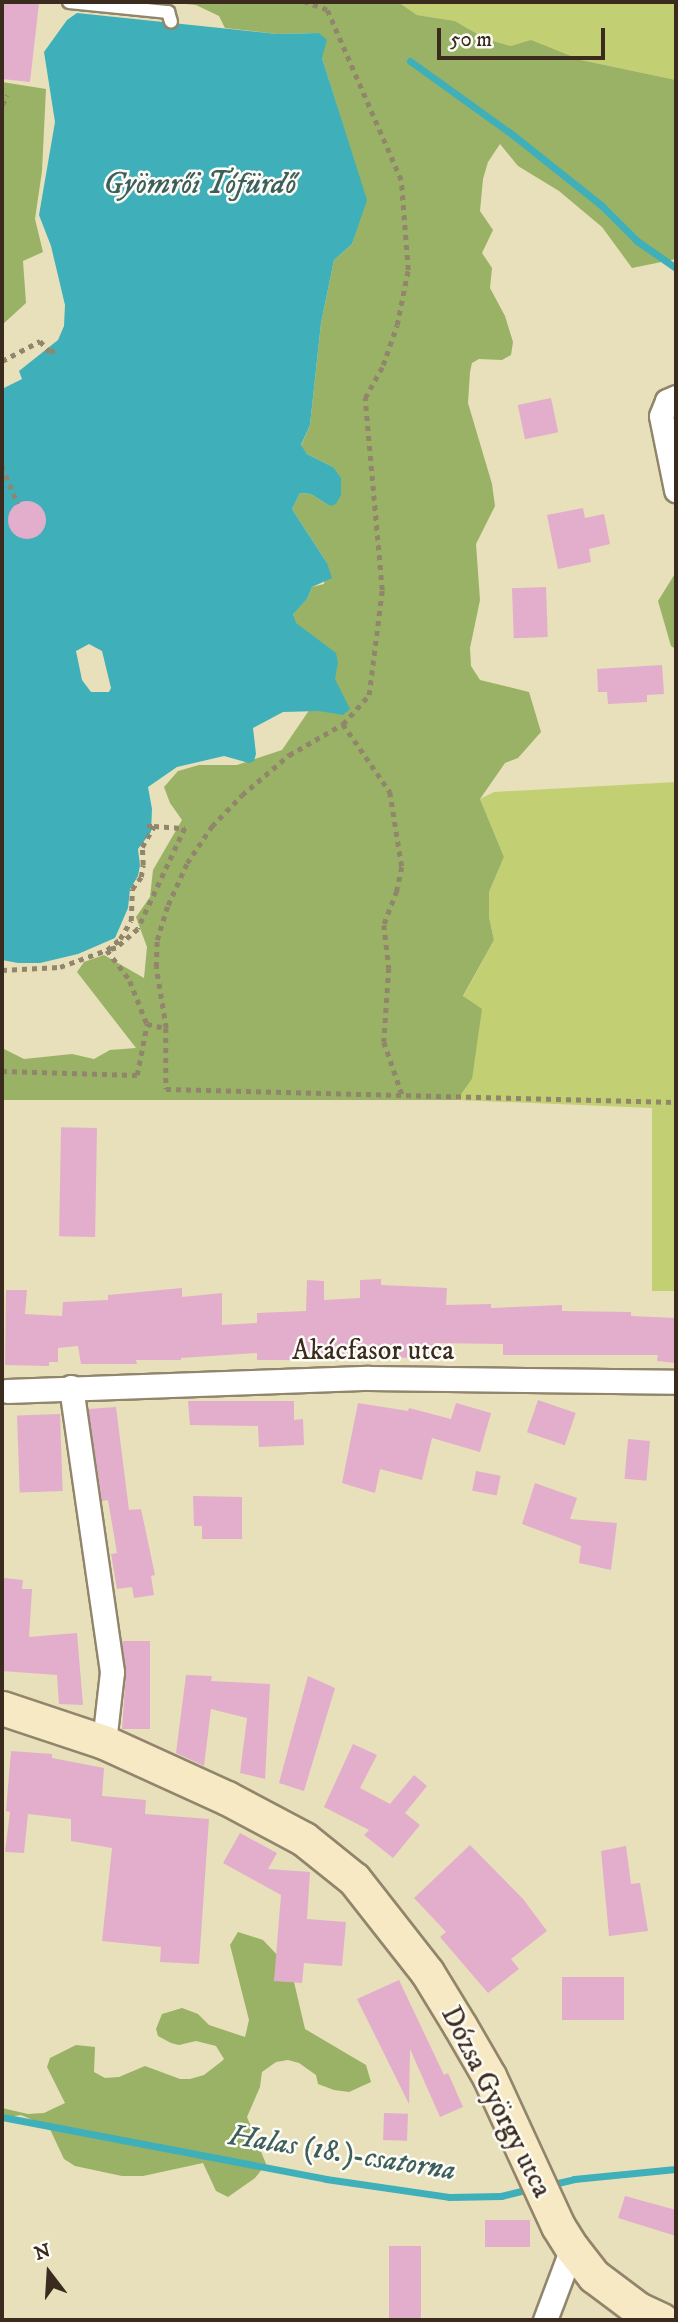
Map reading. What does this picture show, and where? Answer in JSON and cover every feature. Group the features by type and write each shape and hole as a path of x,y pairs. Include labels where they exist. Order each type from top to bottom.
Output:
{"main road":[{"name":"Dózsa György utca","path":"2,1708 104,1741 227,1798 304,1839 354,1879 427,1972 460,2026 489,2076 534,2177 565,2237 594,2276 638,2309 662,2320"}],"street":[{"path":"676,397 667,401 661,416 676,490"},
{"name":"Akácfasor utca","path":"8,1391 369,1378 676,1382"},
{"path":"71,1387 112,1672 104,1741"},
{"path":"545,2320 565,2237"}],"lane":[{"path":"69,2 168,12 171,22"}],"path":[{"path":"305,2 327,10"},
{"path":"325,2 401,180 408,270 397,326 383,365 365,398 382,590 369,695 343,724 289,755 242,795 212,827 187,863 167,905 157,940 156,967 166,1028 166,1089 676,1102"},
{"path":"2,105 7,95"},
{"path":"2,360 40,341 50,352 58,348"},
{"path":"2,466 18,504"},
{"path":"343,724 390,792 402,867 397,891 384,925 389,968 384,1042 402,1094"},
{"path":"2,971 60,967 117,948 138,929 185,828 147,826"},
{"path":"107,950 120,939 131,921 132,889 141,877 142,848 154,827"},
{"path":"2,1071 137,1075 148,1024 130,981 107,950"},
{"path":"148,1024 166,1028"}],"green space":[{"path":"164,2 398,2 417,15 455,21 486,39 511,46 531,40 581,60 676,80 676,259 632,268 602,227 559,191 518,166 500,144 488,162 483,179 480,211 493,230 482,253 492,268 490,288 505,316 513,342 511,355 502,360 479,359 472,363 470,372 468,403 492,484 495,506 476,544 480,600 470,648 471,666 480,680 529,692 541,732 518,758 505,763 480,799 504,857 489,892 489,917 494,940 463,996 482,1009 472,1079 457,1100 2,1100 2,1048 24,1059 72,1054 94,1059 110,1050 136,1048 77,972 84,962 104,955 144,978 147,947 136,917 150,897 153,870 182,820 170,803 164,787 178,771 199,765 237,765 282,750 310,709 293,613 307,599 312,587 324,584 327,563 292,509 300,493 311,494 330,506 333,467 307,454 301,446 310,425 321,323 334,260 352,244 366,200 322,58 319,33 277,34 225,28 219,16 196,5"},
{"path":"398,2 676,2 676,80 581,60 531,41 511,46 486,39 455,21 417,15"},
{"path":"2,82 46,89 42,171 35,219 43,252 23,261 26,303 2,325"},
{"path":"676,572 676,649 671,646 658,601"},
{"path":"676,782 676,1291 652,1291 652,1108 457,1100 472,1079 463,997 494,940 489,917 489,892 504,857 480,799 494,792"},
{"path":"238,1932 263,1940 282,1960 294,1982 305,2029 366,2065 371,2082 349,2092 334,2090 318,2084 316,2075 299,2063 288,2060 276,2062 262,2072 260,2087 247,2117 266,2164 255,2178 228,2197 216,2191 203,2163 143,2176 122,2176 75,2166 64,2159 49,2127 21,2115 2,2118 2,2108 28,2114 44,2113 65,2103 47,2067 50,2058 76,2045 95,2047 94,2072 105,2078 119,2077 145,2066 180,2079 190,2079 204,2075 222,2061 224,2059 216,2046 196,2041 179,2045 171,2043 158,2036 156,2029 162,2014 182,2008 198,2014 209,2025 245,2037 249,2020 230,1945"}],"water":[{"name":"Gyömrői Tófürdő","path":"77,13 277,34 319,33 327,40 322,58 367,200 352,244 334,260 321,323 310,425 301,445 307,454 333,467 341,478 341,495 336,504 330,506 311,494 300,493 292,509 327,563 332,578 312,587 307,599 293,614 296,623 336,653 338,662 335,679 350,709 343,715 319,711 283,712 253,728 256,754 254,761 249,763 224,756 177,767 148,787 152,809 151,832 138,849 138,876 130,889 128,908 115,938 78,954 40,963 18,963 2,960 2,389 22,379 19,371 58,340 64,326 65,305 51,246 39,215 55,122 44,52 67,20","holes":["89,644 102,651 111,688 109,692 91,692 82,680 76,651"]}],"building":[{"path":"2,2 39,3 30,82 2,79"},
{"path":"551,398 558,432 525,439 518,405"},
{"path":"27,501 40,507 46,520 40,533 27,539 14,533 8,520 14,507"},
{"path":"583,508 585,518 604,514 610,544 589,549 591,562 558,569 547,515"},
{"path":"546,587 548,637 514,638 512,588"},
{"path":"662,665 664,694 647,695 647,702 608,704 607,692 598,692 597,669"},
{"path":"61,1127 97,1128 95,1237 59,1236"},
{"path":"381,1279 381,1285 447,1288 446,1305 491,1304 491,1308 562,1305 562,1311 631,1312 631,1316 676,1318 676,1363 657,1361 658,1355 503,1355 503,1344 434,1343 433,1359 298,1353 298,1360 257,1360 257,1353 181,1360 136,1360 137,1364 81,1364 78,1346 58,1348 58,1362 49,1362 49,1366 5,1365 6,1290 27,1290 25,1314 62,1316 63,1302 108,1300 108,1295 182,1288 182,1297 222,1293 222,1325 257,1323 257,1313 306,1311 307,1280 324,1281 324,1300 360,1298 360,1280"},
{"path":"538,1400 576,1413 565,1445 527,1432"},
{"path":"188,1401 294,1401 294,1420 303,1419 304,1445 259,1447 258,1426 190,1425"},
{"path":"358,1403 408,1411 409,1408 451,1419 456,1403 491,1413 480,1452 432,1438 422,1480 380,1469 375,1493 342,1483"},
{"path":"116,1407 129,1510 141,1509 155,1575 151,1576 154,1595 134,1598 132,1587 117,1589 111,1554 117,1553 108,1500 102,1501 88,1409"},
{"path":"60,1414 63,1491 20,1492 17,1416"},
{"path":"628,1439 650,1441 646,1481 625,1479"},
{"path":"476,1471 501,1476 497,1495 472,1491"},
{"path":"535,1483 577,1498 570,1519 617,1523 611,1570 579,1563 581,1546 522,1524"},
{"path":"193,1496 242,1497 242,1539 202,1539 202,1526 194,1526"},
{"path":"4,1578 23,1580 22,1589 32,1589 29,1637 77,1633 83,1705 59,1704 57,1675 2,1671"},
{"path":"122,1641 150,1641 150,1729 122,1729 126,1673"},
{"path":"186,1675 212,1676 211,1681 270,1684 265,1779 240,1773 247,1718 211,1709 204,1766 176,1753"},
{"path":"308,1676 335,1688 304,1791 279,1783"},
{"path":"353,1744 377,1755 360,1788 390,1804 414,1775 427,1786 405,1813 420,1825 393,1858 364,1835 369,1830 324,1807"},
{"path":"11,1751 52,1754 52,1758 104,1768 102,1796 146,1800 145,1814 209,1819 199,1964 160,1962 161,1947 102,1941 112,1848 71,1841 71,1819 28,1814 24,1853 5,1852 10,1812 6,1811"},
{"path":"240,1833 277,1853 268,1869 310,1872 307,1919 346,1922 342,1966 304,1963 302,1983 274,1981 281,1895 223,1863"},
{"path":"470,1845 523,1899 547,1931 511,1959 519,1969 488,1993 440,1937 446,1932 414,1898"},
{"path":"626,1846 631,1884 640,1883 648,1931 609,1936 601,1851"},
{"path":"562,1977 624,1977 624,2020 562,2020"},
{"path":"399,1980 444,2075 448,2073 463,2107 440,2117 410,2049 409,2104 357,1999"},
{"path":"384,2113 408,2114 407,2141 383,2140"},
{"path":"625,2196 676,2210 676,2236 618,2218"},
{"path":"485,2220 530,2220 530,2247 485,2247"},
{"path":"389,2246 421,2246 421,2320 389,2320"}],"waterway":[{"path":"410,61 513,135 601,205 637,241 676,268"},
{"name":"Halas (18.)-csatorna","path":"2,2117 326,2179 449,2197 501,2196 530,2189"},
{"name":"Halas (18.)-csatorna","path":"549,2185 574,2179 676,2169"}]}
